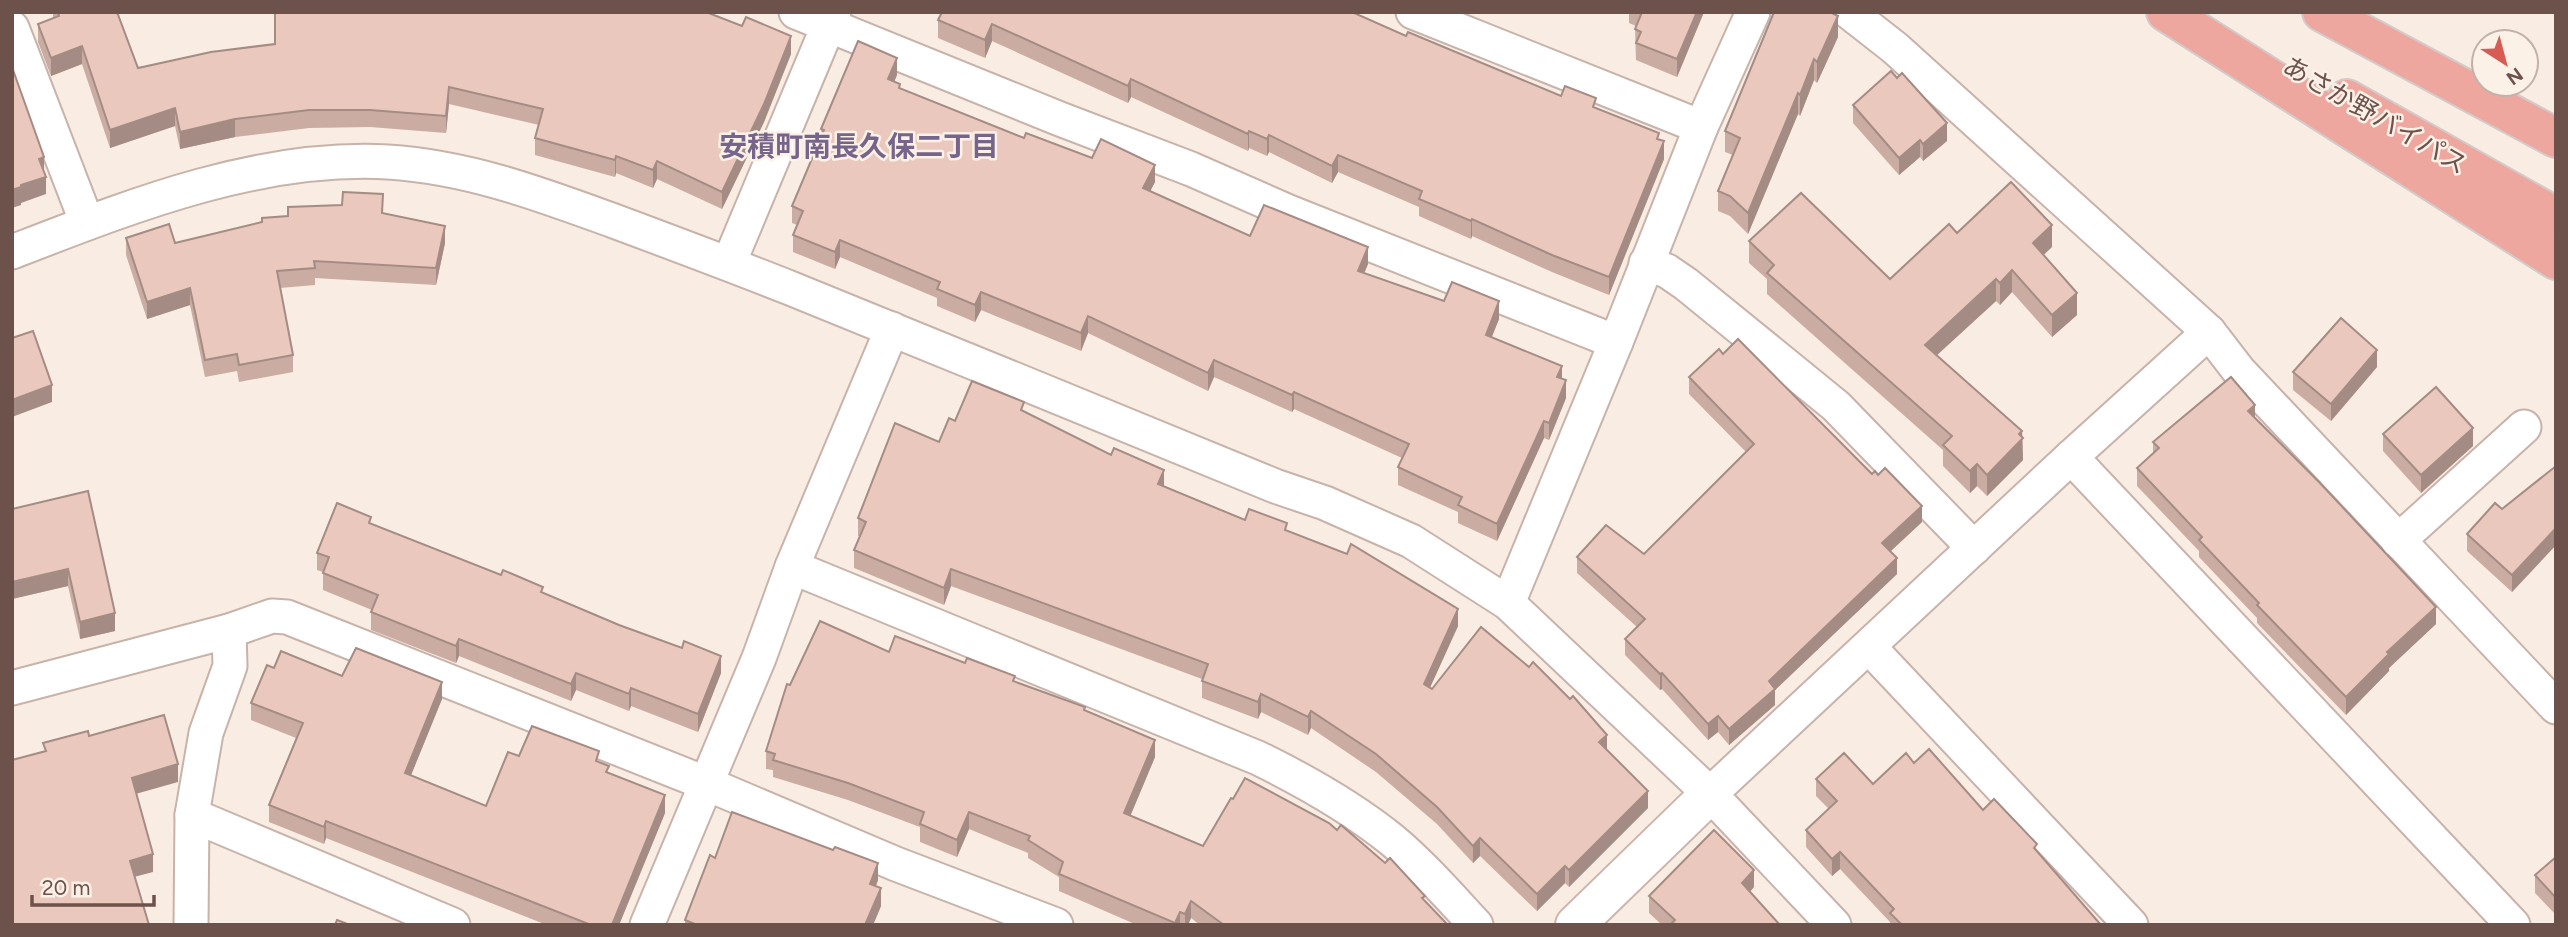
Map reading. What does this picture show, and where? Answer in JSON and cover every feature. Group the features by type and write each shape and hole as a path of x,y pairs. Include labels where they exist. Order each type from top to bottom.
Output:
{"highway":[{"path":"2166,12 2556,260"},
{"name":"あさか野バイパス","path":"2194,12 2556,217"},
{"path":"2325,14 2470,76"},
{"path":"2325,14 2556,138"},
{"path":"2521,98 2556,113"}],"street":[{"path":"796,12 832,19 1060,119 1191,169 1289,212 1616,342"},
{"path":"1413,12 1701,127"},
{"path":"1508,603 1701,127 1753,12"},
{"path":"1849,12 1895,48 2209,332 2239,371 2556,708"},
{"path":"729,263 832,19"},
{"path":"12,28 87,223"},
{"path":"12,252 87,223 229,178 290,167 387,162 445,169 492,179 729,263 1411,541 1508,603 1710,794 1834,925"},
{"path":"1646,263 1667,271 1686,284 1836,407 1974,548"},
{"path":"647,925 892,329"},
{"path":"1575,925 1710,794 2209,332"},
{"path":"2398,541 2524,427"},
{"path":"2071,457 2513,925"},
{"path":"792,567 1258,758 1294,776 1359,815 1394,841 1476,925"},
{"path":"12,688 229,631 272,616 287,617 705,783 896,864 1056,925"},
{"path":"191,925 192,815 206,733 230,666 229,631"},
{"path":"1869,647 2131,925"},
{"path":"192,815 453,925"}],"building":[{"path":"58,12 117,12 138,68 211,52 275,44 275,12 706,12 742,26 746,17 791,36 764,104 722,192 657,161 653,170 616,156 615,160 535,138 543,109 449,87 446,116 370,110 309,110 235,119 180,132 175,108 110,130 82,46 51,58 38,24 59,16"},
{"path":"942,12 1352,12 1406,36 1408,32 1561,96 1565,86 1596,98 1593,107 1659,133 1657,139 1664,141 1609,277 1419,199 1422,191 1338,155 1332,166 1269,135 1267,139 1249,131 1248,134 1131,79 1128,86 992,24 985,40 938,20"},
{"path":"1642,12 1697,12 1677,59 1636,43 1641,32 1635,29"},
{"path":"1774,12 1830,12 1838,16 1817,62 1814,59 1800,95 1798,93 1748,213 1730,196 1718,191 1740,138 1725,131"},
{"path":"858,41 897,58 888,79 900,84 899,88 1024,138 1026,133 1092,158 1101,139 1155,165 1143,188 1250,236 1264,205 1368,247 1358,271 1444,301 1452,282 1499,301 1486,335 1562,366 1557,377 1566,380 1549,423 1544,421 1497,524 1458,505 1462,497 1398,467 1409,444 1294,392 1292,395 1214,360 1208,373 1088,316 1081,333 981,292 975,305 937,289 940,282 840,240 835,252 793,235 803,211 792,206"},
{"path":"12,67 44,157 39,159 46,177 12,190"},
{"path":"1891,71 1897,78 1902,73 1947,123 1923,144 1920,140 1899,158 1853,105"},
{"path":"2011,182 2052,225 2033,243 2077,293 2052,315 2012,270 2000,283 1996,279 1925,345 2022,431 2019,434 2023,438 1987,475 1977,464 1970,471 1943,445 1952,436 1767,273 1774,265 1749,241 1801,193 1890,279 1949,224 1957,233"},
{"path":"343,192 383,194 382,213 445,226 436,268 314,261 315,268 277,271 293,355 239,365 237,354 205,360 190,288 147,302 126,238 169,224 175,243 262,222 262,218 288,216 288,207 342,205"},
{"path":"2341,318 2377,350 2331,404 2293,372"},
{"path":"33,331 52,385 12,400 12,338"},
{"path":"1738,339 1872,474 1875,471 1878,475 1885,468 1922,506 1882,543 1897,558 1769,681 1775,689 1729,729 1718,716 1708,724 1662,673 1625,639 1645,619 1577,557 1606,525 1644,554 1754,444 1689,377 1719,349 1723,354"},
{"path":"2231,377 2255,405 2248,411 2436,607 2387,652 2389,654 2346,697 2257,605 2259,603 2199,540 2202,537 2137,468 2159,448 2153,442"},
{"path":"972,381 1024,402 1021,410 1111,455 1114,448 1164,470 1158,484 1245,520 1249,509 1287,523 1285,530 1347,554 1351,544 1458,609 1424,684 1432,689 1481,627 1529,667 1533,662 1570,699 1573,696 1607,735 1599,742 1648,791 1569,870 1565,866 1537,894 1480,838 1473,846 1437,807 1376,754 1311,711 1308,717 1261,694 1258,702 1202,681 1208,664 951,569 944,588 854,550 866,522 858,518 895,423 939,442 949,418 955,421"},
{"path":"2436,387 2473,428 2421,475 2383,434"},
{"path":"2556,466 2556,528 2512,575 2467,534 2495,503 2502,509"},
{"path":"88,491 115,613 80,622 68,569 12,582 12,509"},
{"path":"337,503 371,517 369,523 501,575 503,570 543,587 541,592 619,625 682,648 684,641 721,656 698,714 631,688 629,694 576,673 571,684 459,639 456,646 371,612 378,595 323,573 329,557 317,553"},
{"path":"820,621 889,652 895,636 965,663 967,658 1015,676 1013,681 1085,707 1084,710 1155,740 1124,813 1203,846 1245,778 1329,823 1337,830 1341,825 1385,863 1390,858 1448,925 1224,925 1191,901 1185,914 1180,912 1175,923 1059,874 1063,862 1028,840 1030,836 969,812 957,840 920,824 924,812 848,783 773,760 775,754 766,751 787,684 790,685"},
{"path":"356,648 442,682 405,773 486,806 508,752 519,756 532,726 599,751 596,761 609,766 606,772 665,795 612,925 591,925 326,821 324,827 269,805 303,723 251,703 267,665 274,668 281,651 342,676"},
{"path":"164,715 178,764 132,778 153,854 130,861 149,925 12,925 12,760 46,751 43,743 88,731 89,736"},
{"path":"1929,749 1983,810 1994,799 2037,844 2034,848 2101,925 1902,925 1890,913 1894,909 1840,852 1832,859 1806,830 1837,801 1816,779 1844,753 1873,784 1906,753 1914,763"},
{"path":"732,812 833,850 835,847 878,863 870,884 881,888 865,925 697,925 685,920 710,855 715,858"},
{"path":"1714,830 1754,870 1742,883 1780,925 1670,925 1675,920 1649,896"},
{"path":"2556,857 2556,898 2535,875"},
{"path":"337,920 350,925 335,925"}],"district":[{"name":"安積町南長久保二丁目","path":"859,146"}]}
